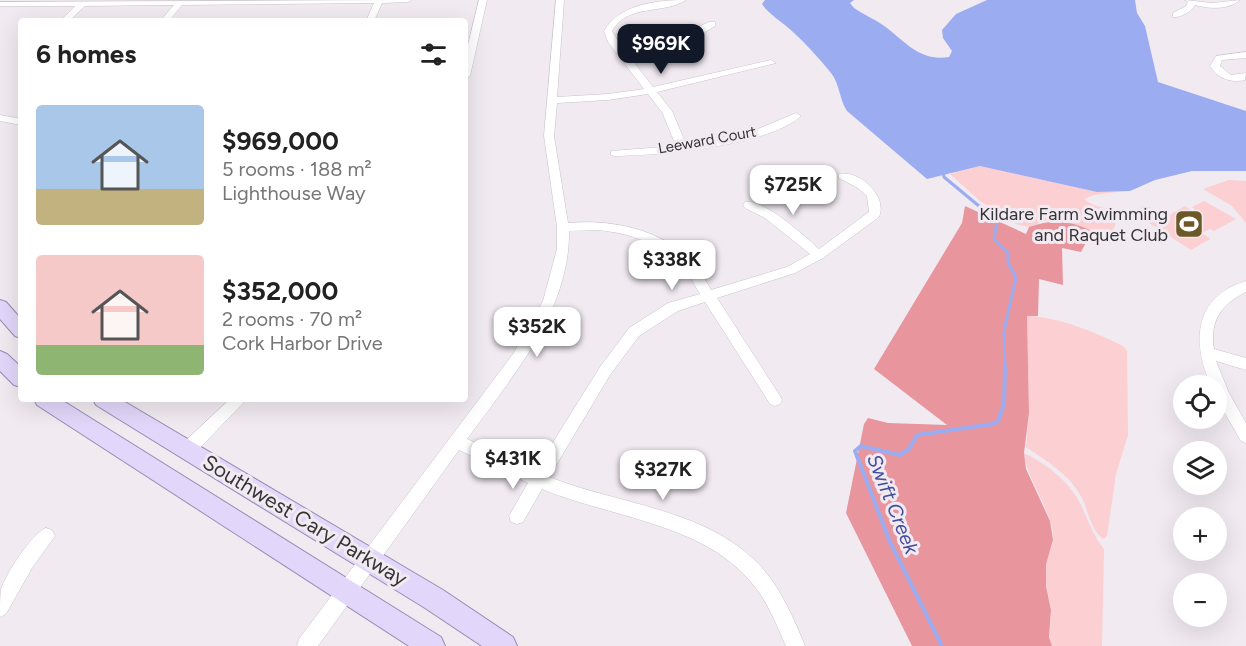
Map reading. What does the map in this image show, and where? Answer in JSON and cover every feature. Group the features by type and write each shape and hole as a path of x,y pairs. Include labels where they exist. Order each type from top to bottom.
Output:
{"main road":[{"path":"0,307 18,328"},
{"path":"0,359 18,376"},
{"name":"Southwest Cary Parkway","path":"48,402 72,420 347,590 432,646"},
{"name":"Southwest Cary Parkway","path":"108,402 369,560 504,646"}],"street":[{"path":"371,18 379,0"},
{"path":"0,4 408,0"},
{"path":"468,63 483,0"},
{"path":"306,646 518,358 545,314 559,268 563,227 550,155 560,0"},
{"path":"682,0 635,11 615,20 608,31 619,51 667,111 682,147"},
{"path":"1176,15 1190,8 1190,1 1221,5 1236,0"},
{"path":"167,18 181,1"},
{"path":"67,18 85,2"},
{"path":"619,51 689,36 703,31 712,24"},
{"path":"1246,55 1219,58 1215,66 1218,72 1226,76 1239,79 1246,76"},
{"path":"552,100 610,98 653,92 771,63"},
{"name":"Leeward Court","path":"615,153 716,142 773,127 796,116"},
{"path":"0,118 18,122"},
{"path":"517,516 605,371 634,332 659,314 791,270 819,255 875,214 875,199 871,193 843,176"},
{"path":"749,204 769,215 819,255"},
{"path":"563,227 610,226 650,237 676,253 689,266 776,400"},
{"path":"1246,286 1223,300 1211,312 1206,330 1209,353 1220,390 1246,436"},
{"path":"1209,353 1246,364"},
{"path":"188,449 237,402"},
{"path":"457,442 513,466 538,481 613,506 667,520 701,532 724,545 743,561 770,591 796,646"},
{"path":"0,608 26,562 46,536"}],"shaded area":[{"path":"980,166 1097,192 1123,191 1094,195 1084,199 1114,212 1116,223 1112,233 1089,238 1092,230 1048,220 1029,227 1016,224 980,201 950,174"},
{"path":"1229,180 1246,181 1246,223 1232,206 1203,189"},
{"name":"Kildare Farm Swimming and Raquet Club","path":"1204,201 1236,219 1214,231 1210,229 1202,233 1210,239 1191,250 1132,212 1146,205 1166,217 1185,206 1192,211 1195,209 1192,207"},
{"path":"965,206 1026,234 1029,227 1053,222 1068,223 1092,231 1081,252 1062,248 1063,285 1039,279 1038,316 1027,316 1029,413 1024,453 1026,469 1050,521 1053,540 1046,564 1046,586 1051,610 1049,637 1052,646 912,646 846,513 864,424 868,418 888,423 947,425 874,369 962,223"},
{"path":"1027,316 1052,319 1076,326 1123,346 1127,351 1128,435 1116,474 1107,536 1103,539 1095,530 1082,498 1071,482 1026,447 1029,413"},
{"path":"1024,453 1048,468 1069,487 1104,549 1102,646 1052,646 1051,609 1045,569 1053,541 1052,530 1050,520 1026,464"}],"water":[{"path":"765,0 854,0 850,3 854,8 883,25 915,50 939,58 949,57 952,51 943,38 942,30 956,14 987,0 1135,0 1137,13 1145,26 1158,82 1246,111 1246,171 1192,171 1155,180 1130,191 1097,192 980,166 927,179 847,111 831,73 803,41 765,8 762,4"}],"waterway":[{"name":"Swift Creek","path":"943,172 944,177 997,221 994,239 1008,253 1008,263 1016,277 1004,331 1005,368"},
{"name":"Swift Creek","path":"942,646 890,542 855,451 861,446 900,455 909,449 917,435 993,424 998,421 1004,404 1005,368"}],"place":[{"name":"Kildare Farm Swimming and Raquet Club","path":"1189,224"}]}
